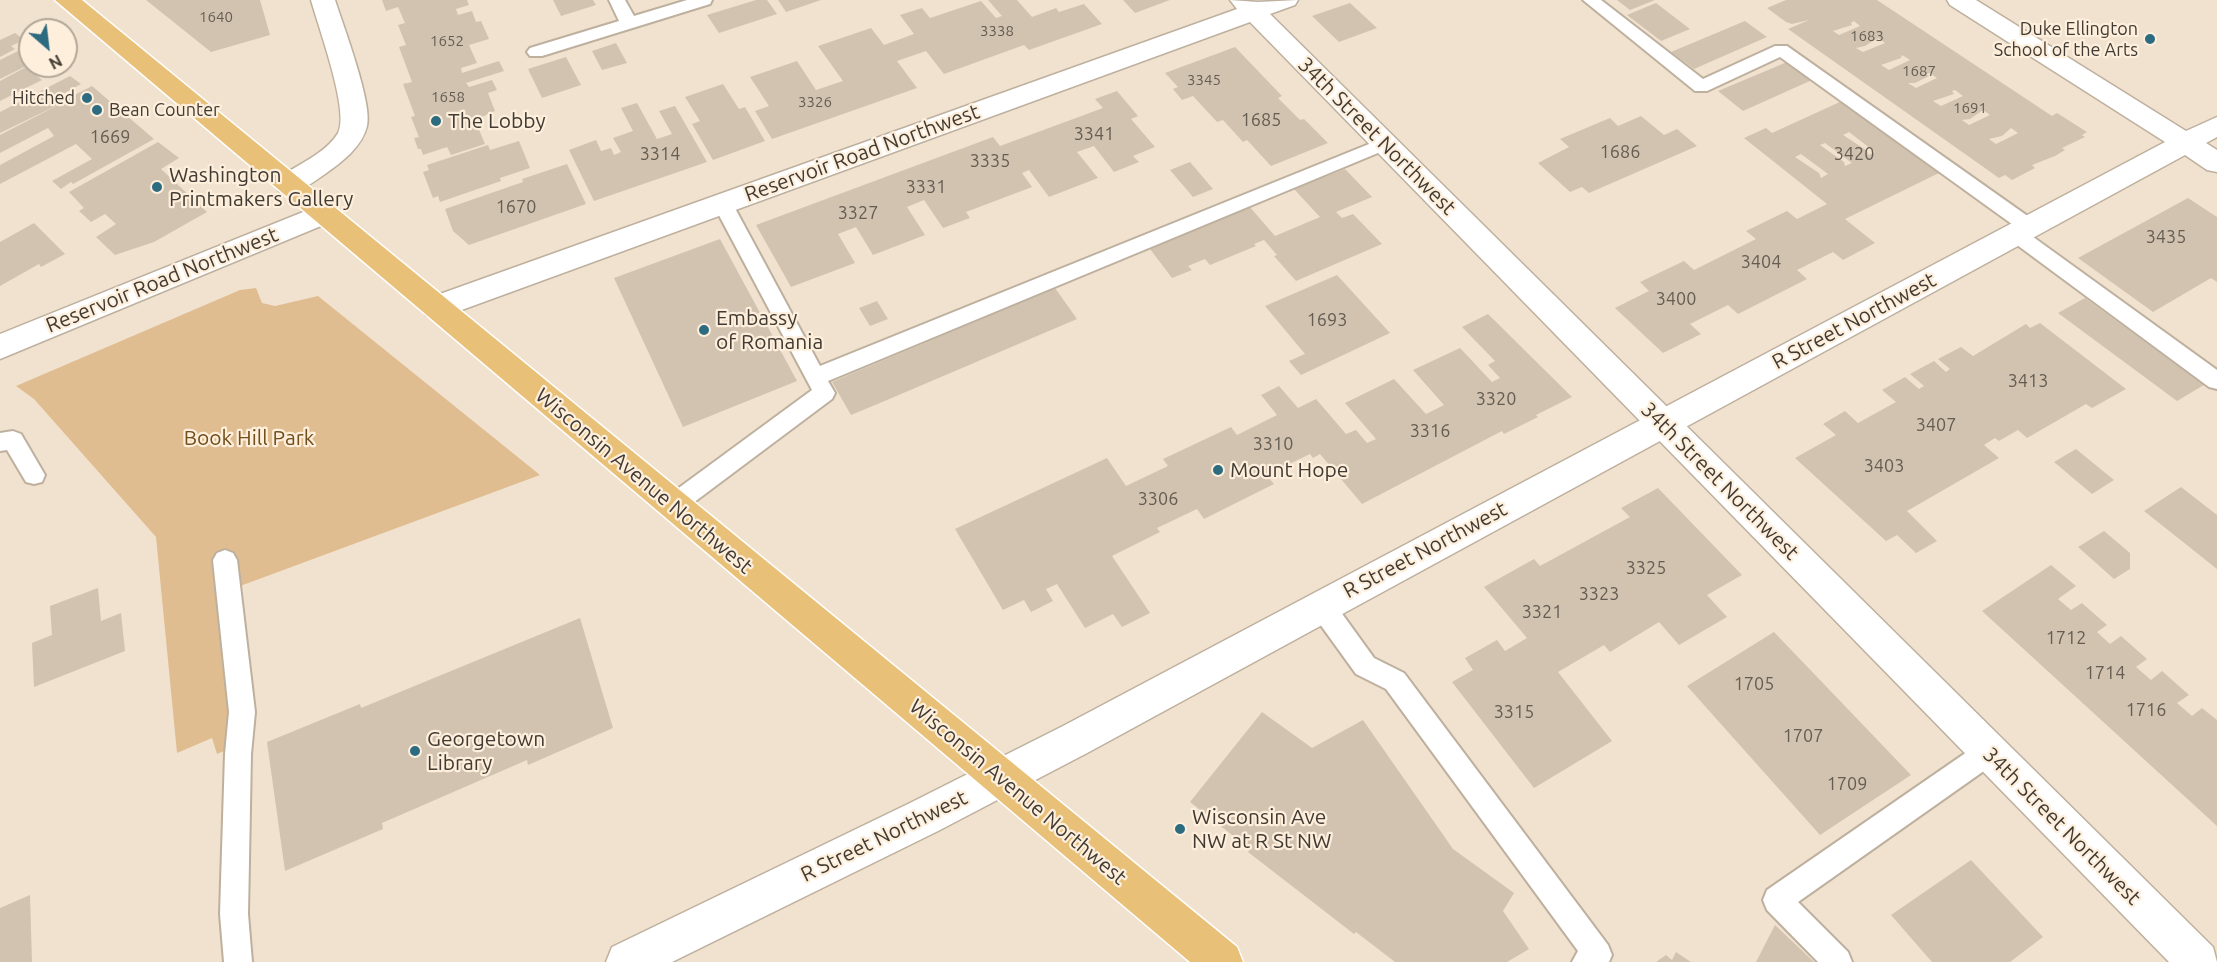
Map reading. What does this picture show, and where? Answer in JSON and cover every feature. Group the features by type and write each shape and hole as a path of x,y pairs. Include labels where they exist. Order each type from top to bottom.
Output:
{"main road":[{"name":"Wisconsin Avenue Northwest","path":"67,0 1222,962"}],"street":[{"path":"289,184 336,150 349,138 354,127 356,115 353,102 323,0"},
{"name":"Reservoir Road Northwest","path":"437,307 723,204 1247,6 1286,0"},
{"path":"1959,0 2217,163"},
{"name":"34th Street Northwest","path":"1247,6 2198,962"},
{"name":"R Street Northwest","path":"627,962 1000,778 2217,126"},
{"name":"Reservoir Road Northwest","path":"0,347 323,214"}],"lane":[{"path":"617,0 629,24"},
{"path":"536,52 704,0"},
{"path":"1591,0 1701,87 1782,51 2023,231 2217,381"},
{"path":"815,376 1384,144"},
{"path":"674,505 824,393 723,204"},
{"path":"0,442 13,440 34,475"},
{"path":"225,560 242,712 238,754 234,914 238,962"},
{"path":"1321,605 1365,666 1395,681 1598,955 1586,962"},
{"path":"1838,962 1778,900 1989,752"}],"green space":[{"name":"Book Hill Park","path":"256,288 262,303 275,306 318,296 540,475 232,589 252,739 217,754 212,738 177,753 156,537 34,399 16,386 240,290"}],"building":[{"path":"146,0 260,0 270,35 211,52"},
{"path":"382,0 467,0 469,5 456,9 458,15 472,11 476,22 481,21 489,39 469,45 477,63 461,68 462,73 499,61 504,71 466,83 469,87 492,80 497,90 488,93 495,111 475,120 485,144 451,155 447,147 423,155 421,149 418,149 414,138 419,137 411,117 415,116 403,84 412,82 399,47 406,45 398,25 405,23 398,7 386,11"},
{"path":"553,0 593,0 596,5 561,16"},
{"path":"756,0 767,0 777,14 719,33 707,15"},
{"path":"778,0 821,0 786,12"},
{"path":"988,0 1017,0 1032,17 1056,8 1059,12 1084,4 1102,24 1029,50 1024,45 944,74 926,51 897,61 917,88 772,139 755,111 769,106 750,77 797,61 816,90 843,81 818,46 871,28 884,45 914,34 900,15 922,8 930,18 981,1 996,18 1002,16"},
{"path":"1123,0 1170,0 1135,13"},
{"path":"1617,0 1655,0 1630,10"},
{"path":"1786,0 1877,0 2052,116 2057,113 2087,132 2082,135 2085,137 2062,148 2065,150 2055,156 2032,165 2035,168 2012,180 2005,175 1999,178 1788,29 1809,20 1792,24 1767,8","holes":["1854,21 1860,26 1839,35 1833,31 1852,25","1878,38 1885,43 1863,52 1856,48 1865,46","1902,55 1910,60 1889,70 1881,65 1901,58","1930,73 1937,78 1916,88 1908,83 1915,83 1929,76 1926,74","1955,90 1963,96 1941,106 1933,101 1954,94 1952,91","1983,110 1990,115 1969,125 1962,120 1970,119","2011,128 2018,133 1996,144 1989,139 2002,136"]},
{"path":"1350,3 1377,28 1339,42 1312,16"},
{"path":"1656,3 1690,29 1661,41 1627,15"},
{"path":"1745,21 1767,37 1694,69 1671,52"},
{"path":"15,33 18,35 18,43 11,46 15,49 0,57 0,40"},
{"path":"616,43 627,63 602,70 592,51"},
{"path":"1235,47 1282,96 1278,98 1328,143 1271,166 1247,140 1243,142 1223,120 1217,122 1193,96 1182,100 1173,89 1178,87 1165,73"},
{"path":"18,51 18,70 0,79 0,60"},
{"path":"566,57 581,85 542,98 528,69"},
{"path":"1787,62 1812,80 1743,111 1718,91"},
{"path":"18,71 18,78 42,80 0,101 0,81"},
{"path":"66,78 73,78 81,84 63,94 67,99 92,86 154,139 61,189 52,181 92,159 76,144 0,184 0,165 54,136 48,128 0,153 0,135 64,102 0,133 0,112"},
{"path":"723,84 739,109 745,107 765,141 713,160 692,124 700,121 685,97"},
{"path":"1117,91 1138,116 1131,119 1155,147 1133,156 1139,162 1114,172 1094,146 1077,152 1098,178 1049,197 1029,170 1022,173 1032,187 966,212 970,218 943,228 924,200 907,207 925,235 873,255 856,227 838,234 855,263 791,287 756,225 993,137 1000,146 1103,108 1095,99"},
{"path":"1842,101 1941,172 1845,219 1875,243 1843,260 1833,252 1797,270 1807,279 1738,314 1728,305 1690,324 1701,334 1663,353 1615,308 1649,291 1640,282 1684,261 1694,270 1756,239 1746,231 1787,211 1797,219 1827,204 1744,138 1766,128 1772,133","holes":["1849,132 1875,152 1869,155 1866,150 1843,135","1825,143 1852,163 1845,166 1844,162 1820,145","1801,154 1828,174 1821,178 1819,173 1795,157"]},
{"path":"637,103 657,139 672,134 659,111 675,106 707,162 594,201 569,150 596,140 601,151 611,148 614,155 621,152 613,138 633,131 621,108"},
{"path":"1641,116 1664,135 1677,129 1697,146 1589,193 1582,187 1570,192 1538,163 1569,147 1560,139 1610,118 1618,126"},
{"path":"519,141 530,168 500,178 501,181 440,202 438,196 433,198 423,172 429,170 427,165 488,145 490,150"},
{"path":"158,142 179,158 161,169 207,212 154,242 115,255 96,237 116,224 105,214 91,222 79,211 84,208 69,192"},
{"path":"1190,162 1213,189 1193,197 1170,170"},
{"path":"567,164 586,204 469,245 453,231 445,209"},
{"path":"1345,169 1372,197 1336,212 1342,218 1353,214 1382,244 1296,281 1274,256 1277,255 1264,240 1254,244 1256,246 1210,265 1205,259 1188,266 1192,270 1172,278 1150,249 1249,206 1275,236 1320,217 1294,189"},
{"path":"2188,198 2217,217 2217,282 2211,278 2153,312 2078,258"},
{"path":"34,223 65,254 41,267 39,264 0,286 0,242"},
{"name":"Embassy of Romania","path":"720,239 797,381 683,427 614,278"},
{"path":"1337,275 1390,333 1301,375 1289,361 1305,354 1265,306"},
{"path":"1055,288 1077,319 851,415 832,382"},
{"path":"2085,298 2204,385 2177,401 2058,313"},
{"path":"877,301 888,319 870,326 859,308"},
{"path":"1488,314 1572,397 1536,415 1538,417 1504,434 1502,431 1362,504 1320,454 1313,458 1310,454 1266,475 1274,484 1204,519 1197,509 1157,528 1160,532 1112,556 1150,613 1122,627 1113,614 1085,628 1057,584 1046,589 1053,601 1031,612 1024,600 1003,610 955,529 1107,458 1126,486 1168,466 1163,459 1231,427 1237,435 1277,415 1261,395 1279,386 1298,408 1316,399 1346,434 1356,430 1367,443 1376,439 1345,403 1394,379 1426,414 1444,405 1413,370 1460,348 1492,382 1500,378 1488,365 1495,361 1462,327"},
{"path":"2040,323 2126,389 2092,408 2086,404 2027,438 2018,430 1999,441 1995,438 1984,445 1999,458 1907,511 1937,541 1916,553 1897,535 1886,541 1795,458 1836,435 1823,424 1845,411 1858,423 1896,402 1882,390 1905,377 1919,389 1924,386 1910,374 1934,361 1946,372 1950,369 1938,359 1961,347 1973,356 2026,324 2030,328"},
{"path":"2076,449 2114,480 2092,494 2054,462"},
{"path":"2181,487 2217,515 2217,569 2144,511"},
{"path":"1658,488 1742,575 1707,595 1727,617 1679,645 1659,622 1610,652 1604,645 1558,672 1612,741 1534,788 1452,682 1473,670 1465,658 1497,640 1505,651 1527,638 1484,587 1534,559 1540,566 1630,517 1621,508"},
{"path":"2104,531 2130,553 2130,569 2114,579 2078,547"},
{"path":"2051,565 2076,586 2058,599 2071,610 2082,603 2107,625 2097,632 2110,644 2121,636 2147,659 2136,667 2151,680 2162,671 2189,695 2177,703 2192,716 2202,708 2217,720 2217,826 1982,611"},
{"path":"98,588 101,621 121,613 125,651 34,687 32,643 52,635 50,606"},
{"name":"Georgetown Library","path":"580,618 613,728 528,765 527,760 382,823 383,829 285,871 267,742 360,704 361,708"},
{"path":"1774,632 1911,775 1820,835 1687,686"},
{"path":"1262,712 1312,748 1363,720 1453,849 1514,893 1503,911 1529,949 1507,962 1395,962 1356,932 1354,934 1248,852 1250,849 1190,802"},
{"path":"1971,860 2043,937 2010,962 1932,962 1891,915"},
{"path":"30,895 32,962 0,962 0,908"},
{"path":"1775,925 1814,962 1756,962"},
{"path":"1676,952 1691,962 1656,962 1666,955 1672,960"}],"place":[{"name":"Duke Ellington School of the Arts","path":"2150,39"},
{"name":"Hitched","path":"87,98"},
{"name":"Bean Counter","path":"97,110"},
{"name":"The Lobby","path":"436,121"},
{"name":"Washington Printmakers Gallery","path":"157,187"},
{"name":"Embassy of Romania","path":"704,330"},
{"name":"Mount Hope","path":"1218,470"},
{"name":"Georgetown Library","path":"415,751"},
{"name":"Wisconsin Ave NW at R St NW","path":"1180,829"}]}
